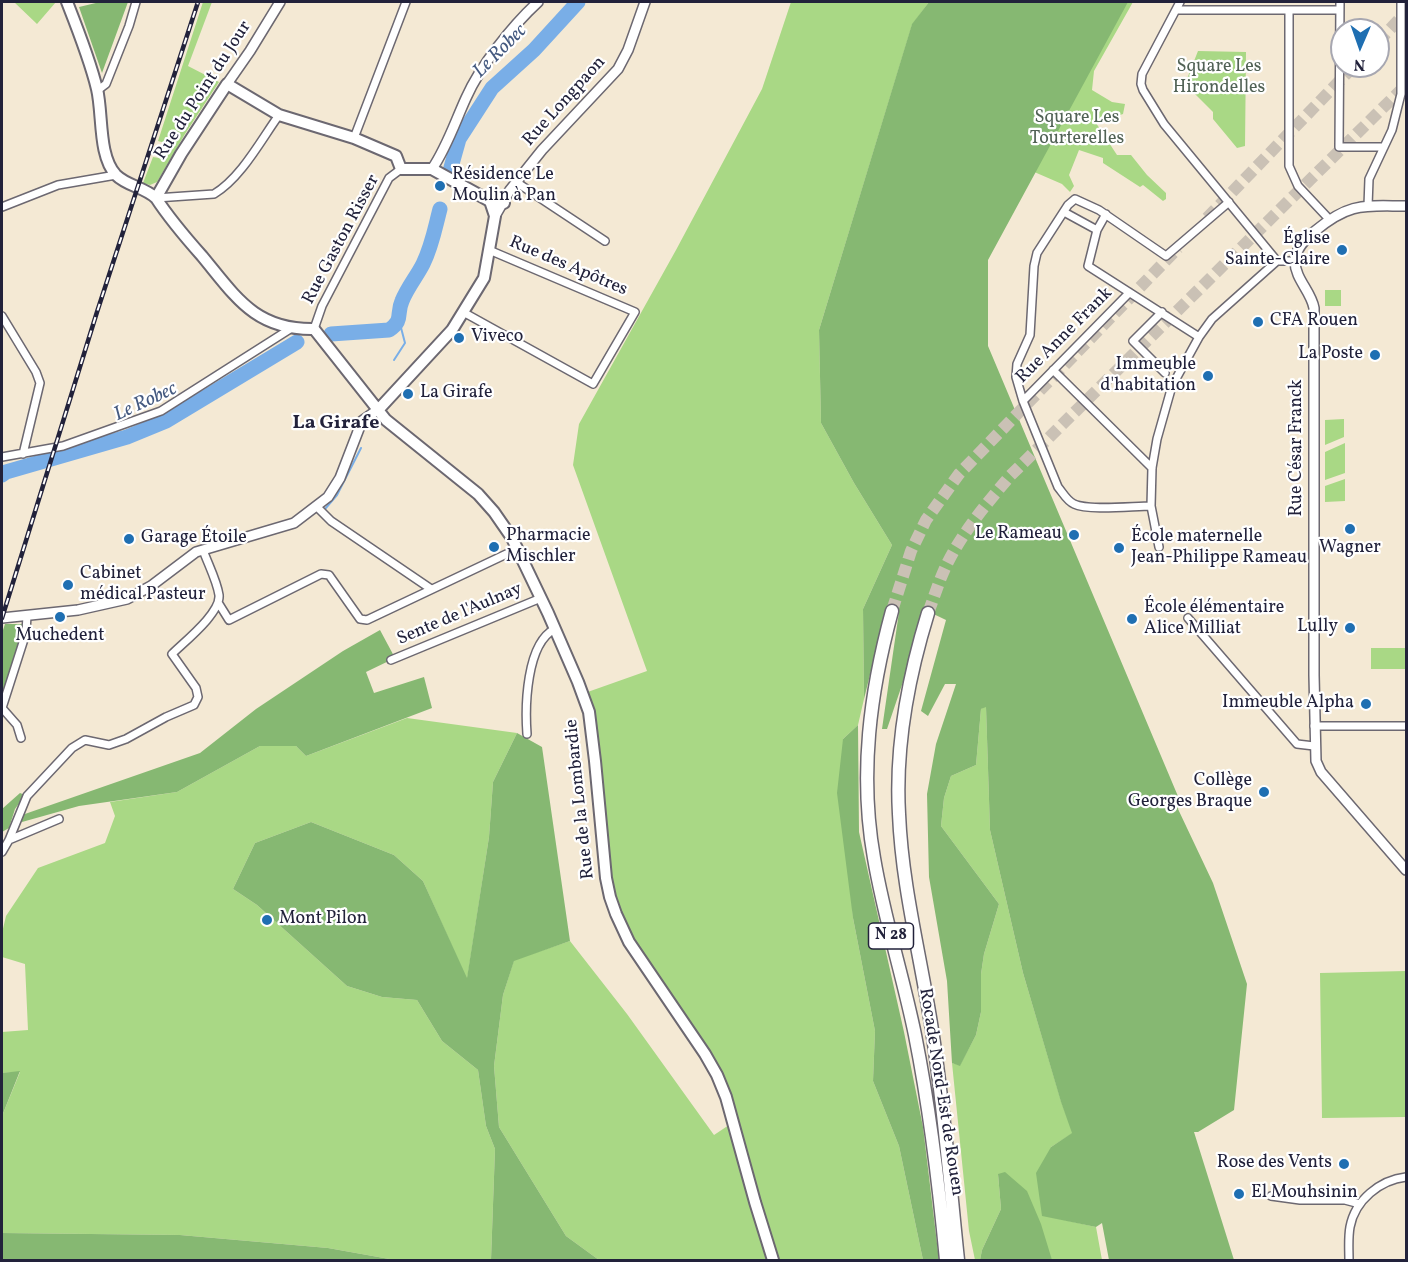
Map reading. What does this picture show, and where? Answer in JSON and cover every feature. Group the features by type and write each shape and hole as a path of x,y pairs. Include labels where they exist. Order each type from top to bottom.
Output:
{"highway":[{"name":"Rocade Nord-Est de Rouen","path":"892,611 882,647 871,707 866,779 868,810 880,892 911,1016 924,1082 946,1260"},
{"name":"Rocade Nord-Est de Rouen","path":"928,613 905,701 898,813 907,891 940,1088 958,1260"}],"main road":[{"path":"67,2 98,90 108,162 116,175 156,198 238,300 263,318 290,328 314,329"},
{"path":"227,84 279,115 354,138 396,156 401,169 432,169 490,201 504,203"},
{"name":"Rue du Point du Jour","path":"156,198 181,154 227,84"},
{"path":"379,409 452,330 484,278 495,216 490,201"},
{"name":"Rue de la Lombardie","path":"314,329 396,429 487,504 500,520 517,549 555,629 589,712 596,761 606,878 616,914 629,942 717,1075 765,1234"},
{"path":"765,1234 773,1260"},
{"path":"765,1234 780,1260"}],"street":[{"path":"98,90 106,84 136,2"},
{"name":"Rue du Point du Jour","path":"227,84 279,2"},
{"path":"354,138 406,2"},
{"path":"432,169 442,154 467,95 508,33 538,2"},
{"name":"Rue Longpaon","path":"495,216 516,182 542,150 618,69 632,40 645,2"},
{"path":"1180,2 1145,68 1141,84 1164,124 1277,261"},
{"path":"1340,2 1339,147 1383,147"},
{"path":"1368,206 1369,179 1399,108 1404,42 1401,2"},
{"path":"1176,10 1232,5 1276,5 1289,10 1340,10"},
{"path":"1289,10 1289,166 1298,186 1329,219"},
{"path":"156,198 214,194 220,190 234,177 279,115"},
{"name":"Rue Gaston Risser","path":"314,329 322,306 389,178 401,169"},
{"path":"2,207 57,185 116,175"},
{"path":"516,182 605,241"},
{"path":"1151,506 1088,507 1075,505 1066,499 1058,487 1016,377 1017,364 1030,335 1034,266 1037,253 1070,203 1075,200 1082,201 1106,214 1166,256 1229,202"},
{"path":"1159,547 1151,506 1152,468 1157,439 1172,386 1199,337 1224,307 1277,261 1295,261 1302,243 1329,219 1349,209 1368,206 1407,206"},
{"path":"1064,212 1097,230"},
{"path":"1106,214 1097,230 1088,266 1199,337"},
{"name":"Rue des Apôtres","path":"463,312 593,384 635,312 489,250"},
{"name":"Rue César Franck","path":"1295,261 1298,276 1307,288 1314,308 1314,746 1316,761 1321,772 1407,870"},
{"name":"Rue Anne Frank","path":"1023,400 1129,293"},
{"path":"1162,312 1133,341 1165,373"},
{"path":"2,316 36,372 40,383 23,454"},
{"path":"2,457 63,446 161,411 290,328"},
{"path":"1053,370 1152,468"},
{"path":"2,618 101,606 127,599 151,586 196,552 294,523 328,497 340,478 362,421 379,409"},
{"path":"317,507 331,521 431,589"},
{"path":"203,550 219,594 219,604 229,620 321,574 329,575 360,619 367,620 517,549"},
{"name":"Sente de l'Aulnay","path":"391,660 541,598"},
{"path":"2,852 27,796 72,748 85,740 109,744 126,739 194,705 198,697 196,688 172,654 209,618 219,604"},
{"path":"21,738 17,725 2,708 26,633 27,615"},
{"path":"1188,618 1297,744 1314,746"},
{"path":"527,735 526,713 534,658 543,637 555,629"},
{"path":"1314,726 1407,726"},
{"path":"9,840 59,819"},
{"path":"1349,1260 1349,1230 1360,1204 1379,1187 1395,1179 1407,1177"},
{"path":"1271,1196 1300,1200 1346,1200 1360,1204"}],"green space":[{"path":"14,2 56,2 37,24"},
{"path":"100,2 128,2 102,73 79,7"},
{"path":"203,2 212,2 188,66 219,82 157,182 150,185 143,183 153,157 165,159 172,145 158,141"},
{"path":"791,2 929,2 912,25 819,330 821,423 892,545 863,609 864,699 858,725 843,739 853,918 875,1031 873,1081 899,1146 923,1260 599,1260 566,1236 499,1127 494,1066 503,995 514,960 570,941 627,1014 714,1135 732,1123 711,1068 618,927 582,694 647,671 573,465 579,424 762,89"},
{"path":"929,2 1128,2 988,260 988,346 1180,801 1178,809 1213,883 1247,984 1234,1110 1198,1132 1194,1132 1234,1260 1109,1260 1102,1223 1096,1227 1042,1216 1036,1173 1051,1147 1072,1133 1023,973 990,830 986,707 981,709 976,765 951,776 944,798 941,826 999,904 984,954 981,974 981,1012 976,1035 960,1066 952,1063 947,981 929,877 927,794 936,744 956,684 945,684 928,716 921,711 946,620 923,609 905,676 887,729 882,729 899,612 886,610 864,699 863,609 892,545 821,423 819,330 912,24"},
{"name":"Square Les Tourterelles","path":"1121,2 1133,2 1094,71 1092,90 1112,102 1125,104 1123,114 1096,123 1117,155 1131,155 1166,193 1166,199 1163,201 1143,185 1140,187 1103,163 1103,158 1079,150 1069,175 1074,186 1070,192 1062,184 1032,171"},
{"name":"Square Les Hirondelles","path":"1198,51 1246,52 1245,146 1237,148 1213,119 1213,112 1185,84"},
{"path":"1325,290 1341,290 1341,306 1325,306"},
{"path":"1344,419 1344,437 1325,445 1325,420"},
{"path":"1345,443 1345,473 1325,480 1325,452"},
{"path":"1345,479 1345,501 1325,502 1325,486"},
{"path":"5,624 22,624 2,697 2,633"},
{"path":"380,630 395,658 366,672 374,693 424,677 432,708 306,756 296,746 260,746 177,792 79,806 22,822 22,815 200,753 256,709 343,651"},
{"path":"1371,648 1406,648 1406,669 1371,669"},
{"path":"986,706 990,830 1023,973 1061,1101 1073,1133 1051,1147 1042,1215 1096,1227 1102,1260 1052,1260 998,1174 1001,1209 982,1250 980,1260 975,1260 969,1231 952,1063 960,1065 976,1035 981,1012 981,974 984,954 999,904 941,826 944,798 951,776 976,765 981,709"},
{"path":"407,718 517,733 493,782 489,837 467,980 423,881 394,855 311,822 255,843 233,889 257,905 347,986 382,997 417,1000 442,1041 478,1070 486,1126 495,1149 491,1260 395,1260 328,1248 180,1235 2,1233 2,1116 20,1072 2,1073 2,1032 28,1030 25,964 2,957 2,933 6,916 38,868 105,843 115,816 110,802 177,792 260,746 296,746 306,756"},
{"path":"858,725 859,832 923,1127 939,1260 923,1260 899,1146 873,1081 875,1031 853,918 837,793 843,739"},
{"path":"517,733 542,747 570,941 514,961 503,995 494,1066 499,1127 566,1236 599,1260 491,1260 495,1149 486,1126 478,1070 442,1041 417,1000 382,997 347,986 257,905 233,889 255,843 311,822 394,855 423,881 467,978 489,837 493,782"},
{"path":"20,793 25,795 15,809 9,828 2,832 2,809"},
{"path":"1406,971 1406,1117 1322,1118 1320,973"},
{"path":"20,1071 2,1116 2,1073"},
{"path":"1005,1172 1027,1191 1041,1224 1052,1260 980,1260 982,1250 1001,1209 998,1174"},
{"path":"2,1233 180,1235 328,1248 395,1260 2,1260"}],"waterway":[{"name":"Le Robec","path":"450,171 459,139 492,88 534,50 578,2"},
{"name":"Le Robec","path":"331,334 389,330 397,323 404,296 426,257 440,209"},
{"path":"394,360 405,343 399,320"},
{"name":"Le Robec","path":"2,475 127,437 166,421 297,342"},
{"path":"325,509 337,495 361,448"}],"tunnel":[{"path":"1390,29 1406,12"},
{"path":"1207,218 1342,78"},
{"path":"928,613 943,573 962,537 1010,476 1406,85"},
{"path":"892,611 911,551 926,520 959,474 1178,248"}],"railway":[{"path":"2,618 97,312 198,2"}],"place":[{"name":"Résidence Le Moulin à Pan","path":"440,186"},
{"name":"Église Sainte-Claire","path":"1342,250"},
{"name":"CFA Rouen","path":"1258,322"},
{"name":"Viveco","path":"459,338"},
{"name":"La Poste","path":"1375,355"},
{"name":"Immeuble d'habitation","path":"1208,376"},
{"name":"La Girafe","path":"408,394"},
{"name":"Wagner","path":"1350,529"},
{"name":"Le Rameau","path":"1074,535"},
{"name":"Garage Étoile","path":"129,539"},
{"name":"Pharmacie Mischler","path":"494,547"},
{"name":"École maternelle Jean-Philippe Rameau","path":"1119,548"},
{"name":"Cabinet médical Pasteur","path":"68,585"},
{"name":"Muchedent","path":"60,617"},
{"name":"École élémentaire Alice Milliat","path":"1132,619"},
{"name":"Lully","path":"1350,628"},
{"name":"Immeuble Alpha","path":"1366,704"},
{"name":"Collège Georges Braque","path":"1264,792"},
{"name":"Mont Pilon","path":"267,920"},
{"name":"Rose des Vents","path":"1344,1164"},
{"name":"El Mouhsinin","path":"1239,1194"}],"district":[{"name":"La Girafe","path":"336,424"}]}
